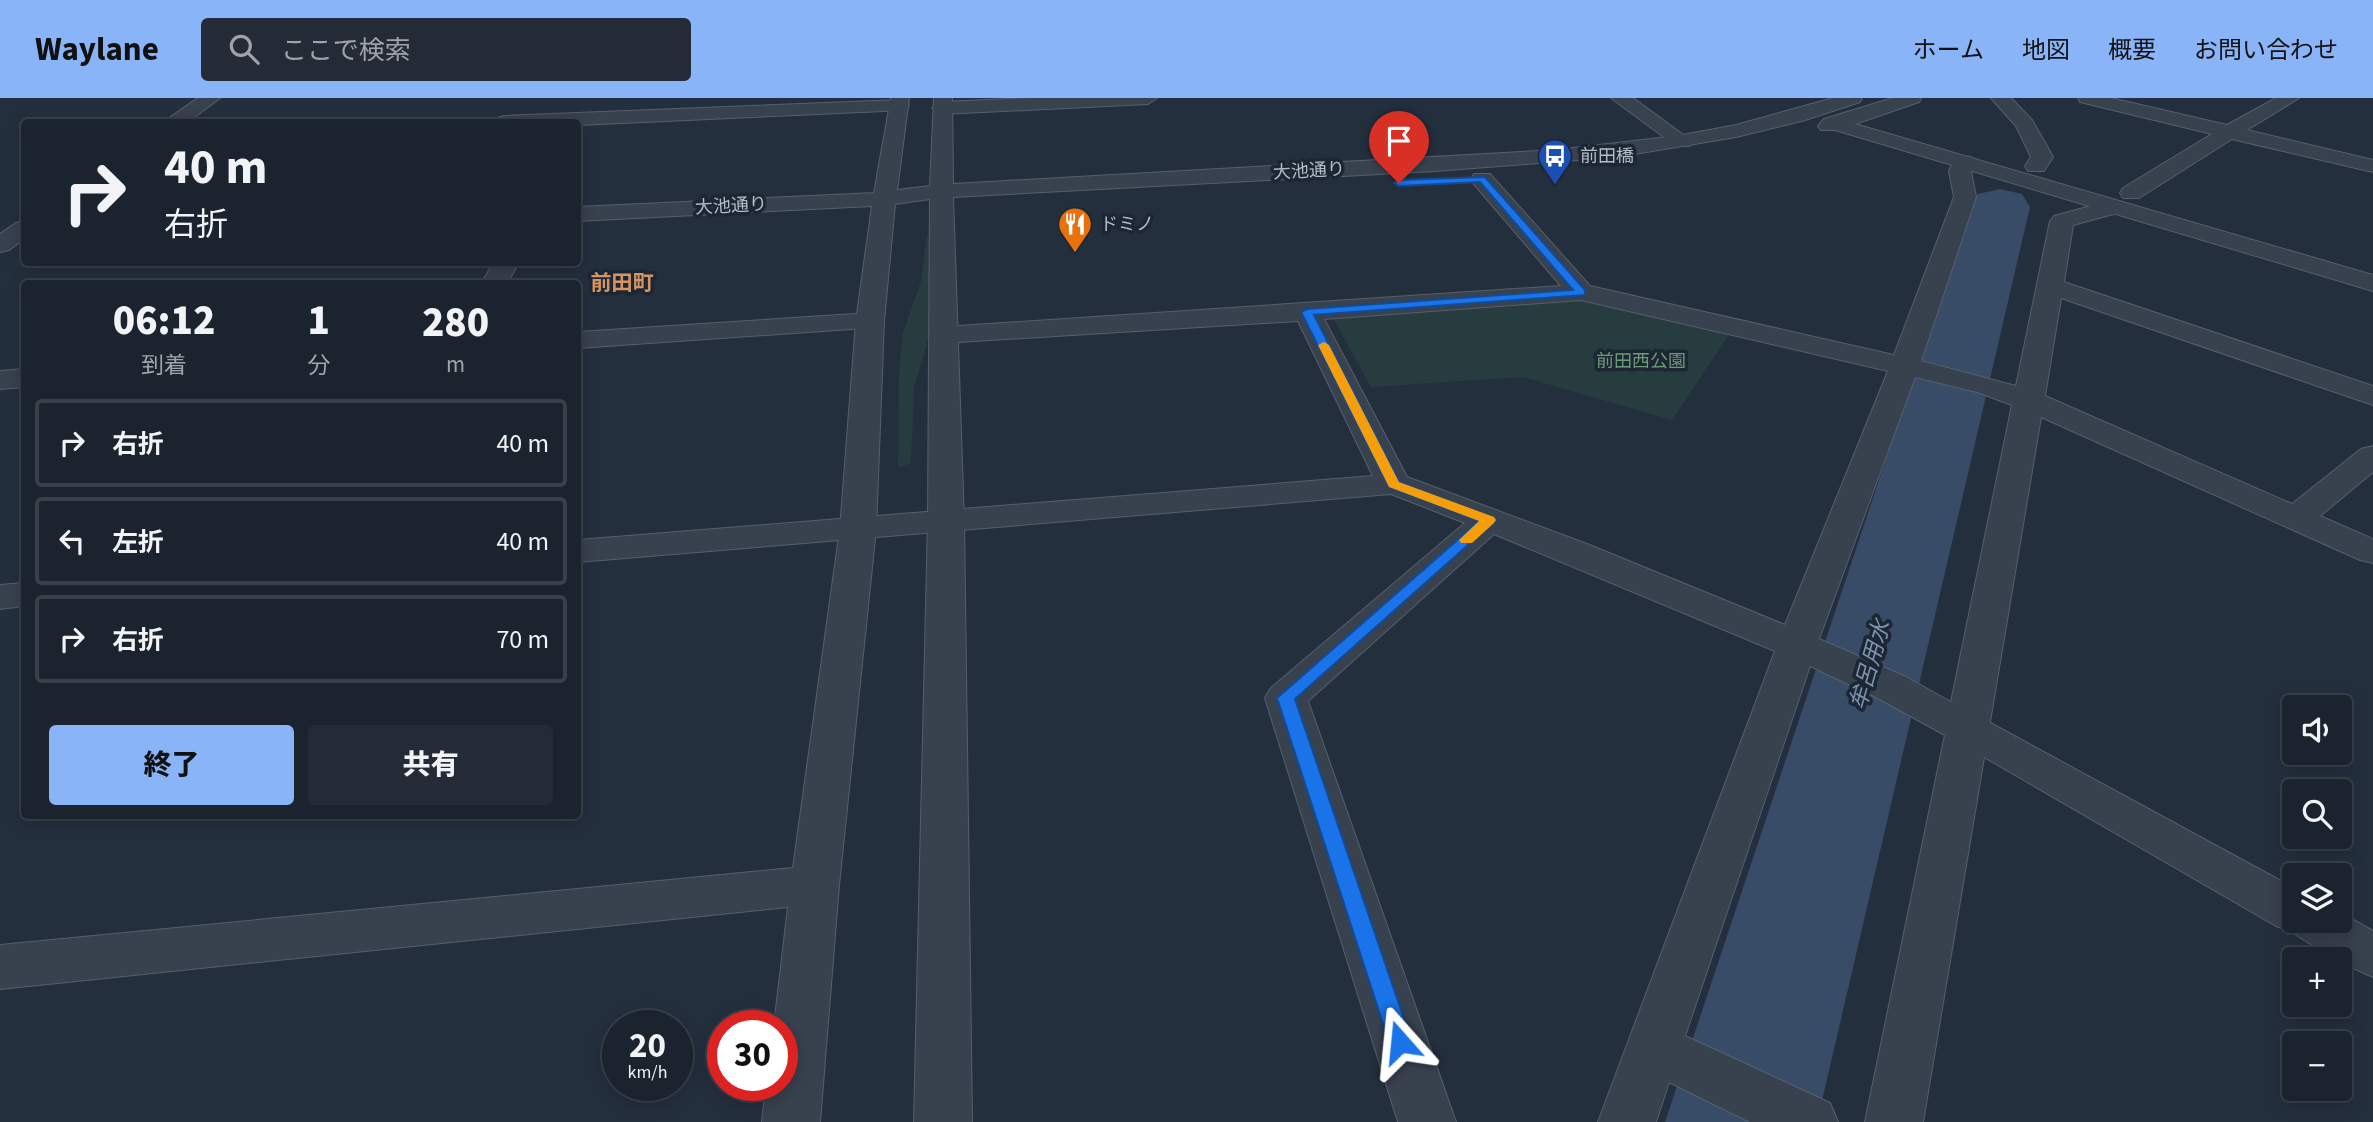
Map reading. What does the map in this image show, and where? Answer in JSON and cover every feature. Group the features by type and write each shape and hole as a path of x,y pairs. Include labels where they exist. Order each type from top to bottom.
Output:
{"street":[{"path":"180,119 211,98"},
{"path":"943,1122 946,521 942,103 1148,98"},
{"path":"1620,98 1683,142"},
{"path":"1831,116 1857,107 1912,98"},
{"path":"2000,98 2025,124 2042,157 2036,166"},
{"path":"2087,98 2373,166"},
{"path":"1894,1122 2062,221 2122,200 2229,132 2290,98"},
{"path":"563,119 900,102 884,199 870,321 858,529 815,885 791,1122"},
{"path":"1857,107 2036,166 2122,200 2373,283"},
{"name":"大池通り","path":"941,199 1546,159 1683,142 1804,115 1831,116"},
{"path":"1831,116 1963,162 2373,261"},
{"name":"大池通り","path":"581,215 884,199 1482,179 1575,171 1708,154 1831,116"},
{"path":"1627,1122 1678,1059 1810,651 1911,367 1965,197 1960,171 1963,162"},
{"path":"1482,179 1581,292"},
{"path":"2051,286 2373,396"},
{"path":"943,335 1581,292 1986,385 2028,400 2373,552"},
{"path":"1307,312 1394,484"},
{"path":"581,340 870,321"},
{"path":"0,380 21,378"},
{"path":"2297,517 2373,456"},
{"path":"581,551 1394,484 1574,551 1891,687 2282,905"},
{"path":"1427,1122 1286,698 1489,520"},
{"path":"0,597 21,595"},
{"path":"0,967 815,885"},
{"path":"2333,933 2373,956"},
{"path":"1678,1059 1810,1122"}],"green space":[{"path":"927,234 932,235 932,325 914,388 911,463 900,467 899,373 903,333 921,281"},
{"name":"前田西公園","path":"1598,300 1730,333 1672,420 1523,377 1371,387 1333,318"}],"waterway":[{"name":"牟呂用水","path":"1741,1122 2000,207"}],"slow traffic":[{"path":"1324,345 1394,484 1489,520 1466,540"}],"place":[{"name":"前田橋","path":"1555,186"},
{"name":"ドミノ","path":"1075,254"}],"district":[{"name":"前田町","path":"622,283"}],"route":[{"path":"1399,183 1482,179 1581,292 1307,312 1394,484 1489,520 1286,698 1400,1042"}]}
